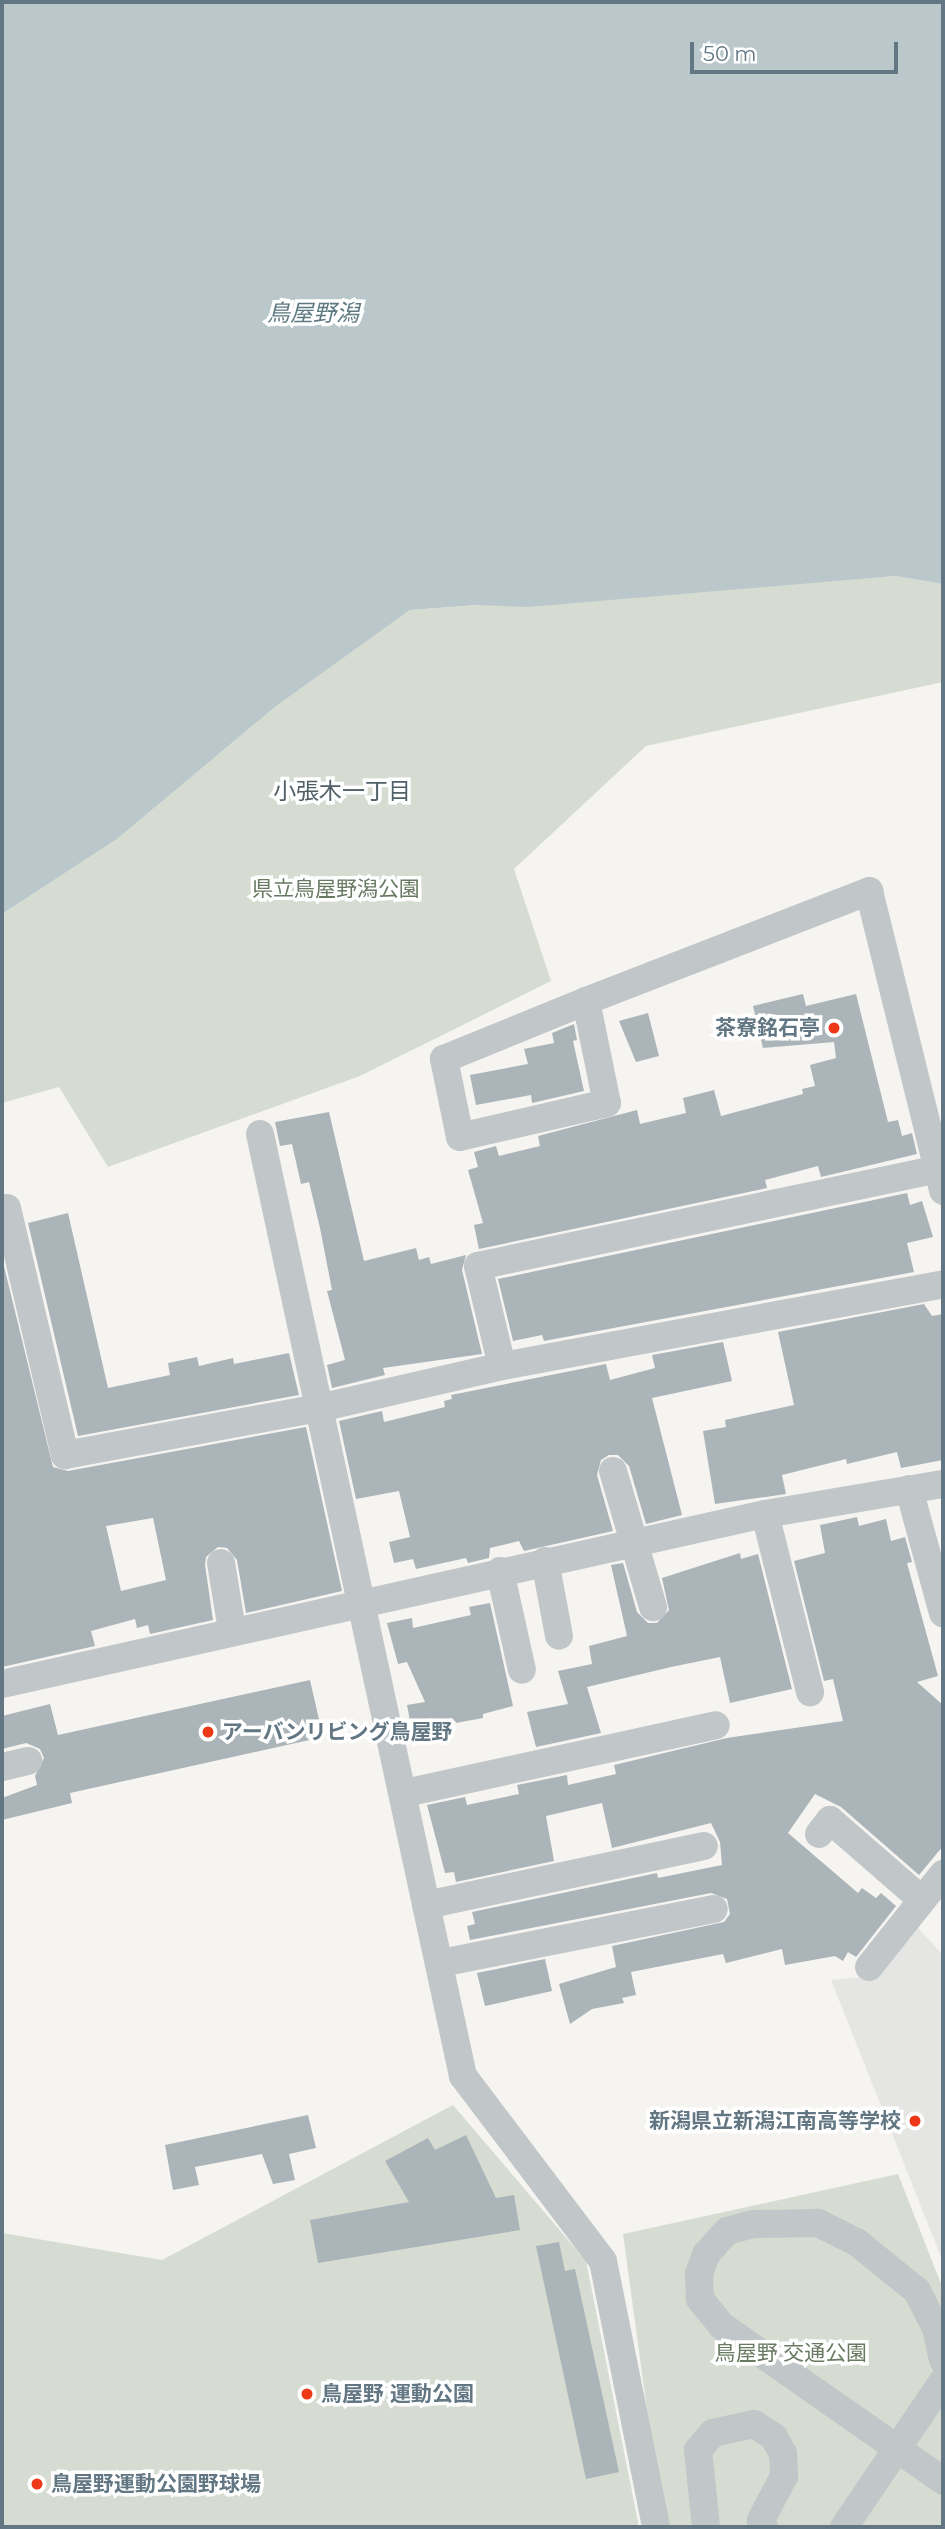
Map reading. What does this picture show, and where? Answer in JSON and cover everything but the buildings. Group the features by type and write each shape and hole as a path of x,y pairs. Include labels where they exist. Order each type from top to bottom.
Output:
{"street":[{"path":"502,1366 478,1266 941,1180 869,891 586,1001 444,1059 460,1137 607,1103 586,1001"},
{"path":"260,1134 405,1793 463,2076 603,2260 656,2527"},
{"path":"7,1208 65,1455 319,1408 502,1366 943,1284"},
{"path":"613,1471 653,1606"},
{"path":"2,1684 232,1630 765,1514 943,1485"},
{"path":"909,1489 943,1612"},
{"path":"765,1514 810,1692"},
{"path":"545,1561 559,1636"},
{"path":"221,1563 232,1630"},
{"path":"500,1571 522,1670"},
{"path":"405,1793 716,1725"},
{"path":"819,1834 830,1820 922,1900"},
{"path":"426,1905 704,1846"},
{"path":"869,1967 943,1874"},
{"path":"441,1963 714,1909"},
{"path":"943,2360 936,2328 917,2291 858,2244 818,2223 754,2224 727,2231 706,2254 699,2274 700,2299 722,2326 943,2481"},
{"path":"844,2527 943,2381"},
{"path":"706,2527 697,2473 698,2450 713,2433 754,2424 774,2437 783,2454 784,2476 761,2520 764,2527"}],"shaded area":[{"name":"新潟県立新潟江南高等学校","path":"917,1927 943,1955 943,2262 831,1980 876,1976"}],"green space":[{"name":"県立鳥屋野潟公園","path":"895,576 943,584 943,682 646,746 514,869 551,981 360,1076 108,1167 59,1087 2,1103 2,914 117,839 275,707 410,610"},
{"name":"鳥屋野 運動公園","path":"453,2105 586,2261 639,2527 2,2527 2,2233 162,2260"},
{"name":"鳥屋野 交通公園","path":"898,2174 943,2289 943,2527 669,2527 648,2417 623,2234"}],"water":[{"name":"鳥屋野潟","path":"2,2 943,2 943,584 895,576 528,607 478,605 410,610 275,707 117,839 2,914"}],"place":[{"name":"茶寮銘石亭","path":"834,1028"},
{"name":"アーバンリビング鳥屋野","path":"208,1732"},
{"name":"新潟県立新潟江南高等学校","path":"915,2121"},
{"name":"鳥屋野 運動公園","path":"307,2394"},
{"name":"鳥屋野運動公園野球場","path":"37,2484"}],"district":[{"name":"小張木一丁目","path":"342,791"}]}
